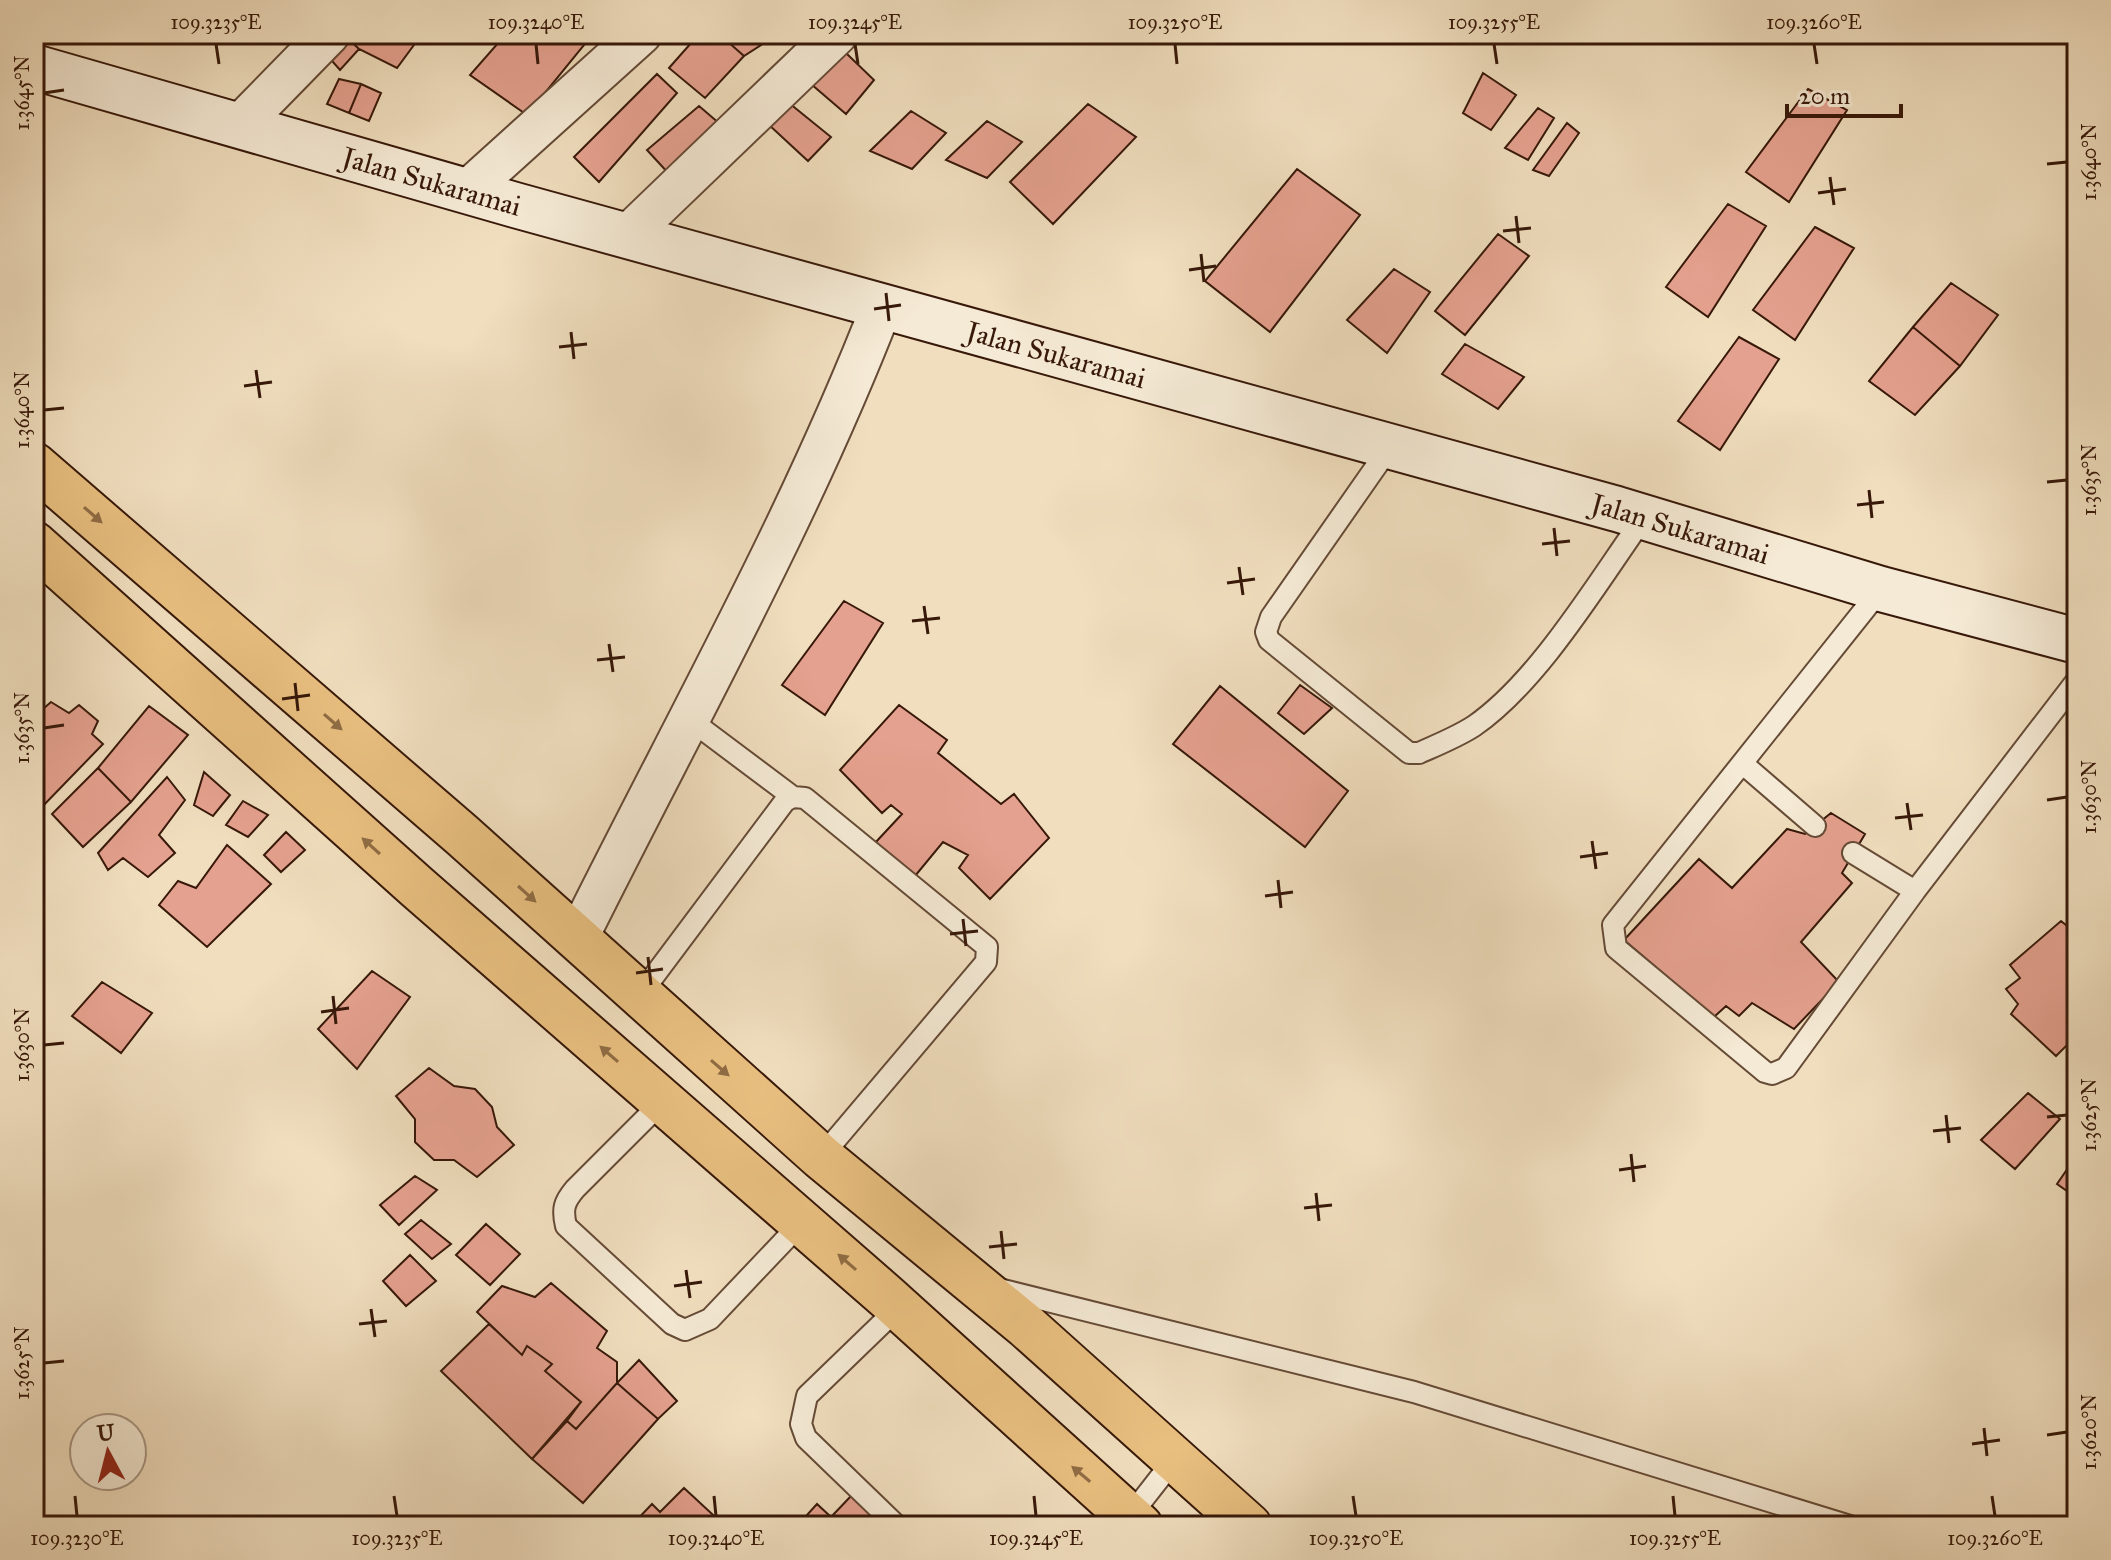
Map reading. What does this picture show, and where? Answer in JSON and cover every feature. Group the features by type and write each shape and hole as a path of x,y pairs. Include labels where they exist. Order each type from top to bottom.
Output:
{"main road":[{"path":"34,465 462,835 821,1157 1026,1326 1249,1526"},
{"path":"34,544 417,887 802,1222 1130,1523"},
{"path":"417,887 462,835"}],"street":[{"path":"240,125 329,34"},
{"path":"468,190 641,34"},
{"path":"628,235 837,34"},
{"name":"Jalan Sukaramai","path":"34,67 1644,517 1881,589 2077,641"},
{"path":"577,939 754,593 849,391 882,306"}],"lane":[{"path":"1389,448 1271,617 1266,632 1269,640 1409,753 1419,753 1472,727 1505,700 1562,632 1644,517"},
{"path":"1881,589 1613,925 1612,941 1616,948 1765,1072 1772,1074 1786,1068 1915,891 2077,680"},
{"path":"689,719 793,797"},
{"path":"1743,764 1815,826"},
{"path":"639,996 785,801 793,797 805,798 987,947 986,962 821,1157"},
{"path":"1853,853 1915,891"},
{"path":"663,1101 575,1189 564,1202 564,1214 566,1226 672,1324 685,1330 710,1319 802,1222"},
{"path":"968,1281 1414,1392 1850,1526"},
{"path":"897,1526 806,1438 801,1424 807,1396 898,1308"},
{"path":"1130,1523 1173,1461"}],"building":[{"path":"343,34 422,34 397,68 359,49"},
{"path":"343,34 359,49 340,70 325,53"},
{"path":"506,34 583,34 589,39 527,115 470,75"},
{"path":"699,34 719,34 744,56 705,98 669,68"},
{"path":"719,34 750,34 761,45 744,56"},
{"path":"846,53 874,80 846,114 811,84"},
{"path":"1483,73 1516,95 1491,130 1463,113"},
{"path":"657,74 677,93 599,182 574,157"},
{"path":"339,79 361,84 349,113 327,104"},
{"path":"361,84 381,93 369,121 349,113"},
{"path":"1808,89 1847,110 1789,202 1746,172"},
{"path":"789,103 831,137 808,161 768,124"},
{"path":"1088,104 1136,137 1053,224 1010,182"},
{"path":"699,106 720,124 670,175 647,150"},
{"path":"1538,108 1554,118 1528,160 1505,148"},
{"path":"911,111 946,133 912,169 870,151"},
{"path":"987,121 1022,142 987,178 946,160"},
{"path":"1567,123 1579,133 1549,176 1533,170"},
{"path":"1297,169 1360,215 1270,332 1205,281"},
{"path":"1728,204 1766,226 1708,317 1666,287"},
{"path":"1815,227 1854,248 1795,340 1753,310"},
{"path":"1498,234 1529,256 1465,335 1435,311"},
{"path":"1394,269 1430,292 1387,353 1347,320"},
{"path":"1951,283 1998,315 1960,366 1913,327"},
{"path":"1913,327 1960,366 1915,415 1869,381"},
{"path":"1739,337 1779,359 1720,450 1678,421"},
{"path":"1465,344 1524,377 1498,409 1442,374"},
{"path":"844,601 883,623 825,715 782,685"},
{"path":"1300,685 1332,708 1304,734 1278,713"},
{"path":"1220,686 1348,791 1305,847 1173,744"},
{"path":"51,702 69,713 79,705 98,721 92,734 103,744 39,810 34,805 34,717"},
{"path":"899,705 947,740 938,753 1001,804 1014,794 1049,838 990,899 959,868 968,855 943,842 915,876 875,843 902,814 891,805 882,813 840,770"},
{"path":"149,706 188,735 131,802 98,768"},
{"path":"98,768 131,802 83,847 52,814"},
{"path":"204,772 230,795 213,816 194,805"},
{"path":"167,777 185,800 159,835 175,853 148,877 123,858 108,870 98,853"},
{"path":"243,801 268,815 248,837 226,825"},
{"path":"1831,813 1865,834 1842,873 1852,883 1801,942 1839,982 1794,1029 1752,1003 1739,1016 1726,1006 1714,1017 1624,940 1699,859 1732,888 1787,829 1805,834"},
{"path":"286,832 305,850 281,872 264,855"},
{"path":"227,845 271,884 207,947 159,905 178,881 196,888"},
{"path":"2061,921 2077,934 2077,1054 2066,1046 2056,1056 2011,1014 2018,1004 2006,989 2020,978 2010,965"},
{"path":"372,971 410,997 357,1069 318,1029"},
{"path":"102,982 152,1013 121,1053 72,1016"},
{"path":"429,1068 454,1086 475,1089 492,1107 497,1127 514,1145 477,1177 454,1160 434,1160 415,1142 415,1119 396,1096"},
{"path":"2028,1093 2060,1119 2015,1169 1981,1140"},
{"path":"2077,1155 2077,1198 2057,1184"},
{"path":"415,1176 437,1190 399,1225 380,1205"},
{"path":"421,1220 451,1244 432,1259 405,1234"},
{"path":"486,1224 520,1254 490,1285 456,1255"},
{"path":"410,1255 436,1281 406,1306 383,1281"},
{"path":"551,1283 607,1331 597,1348 617,1362 617,1383 576,1429 567,1421 581,1402 545,1371 552,1364 527,1346 522,1355 477,1312 502,1286 535,1297"},
{"path":"489,1324 522,1355 527,1346 552,1364 545,1371 581,1402 532,1459 441,1371"},
{"path":"639,1360 677,1401 658,1419 617,1383"},
{"path":"617,1383 658,1419 583,1503 532,1459 567,1421 576,1429"},
{"path":"684,1488 725,1526 631,1526 652,1504 660,1512"},
{"path":"852,1495 885,1526 797,1526 817,1504 831,1517"}]}
